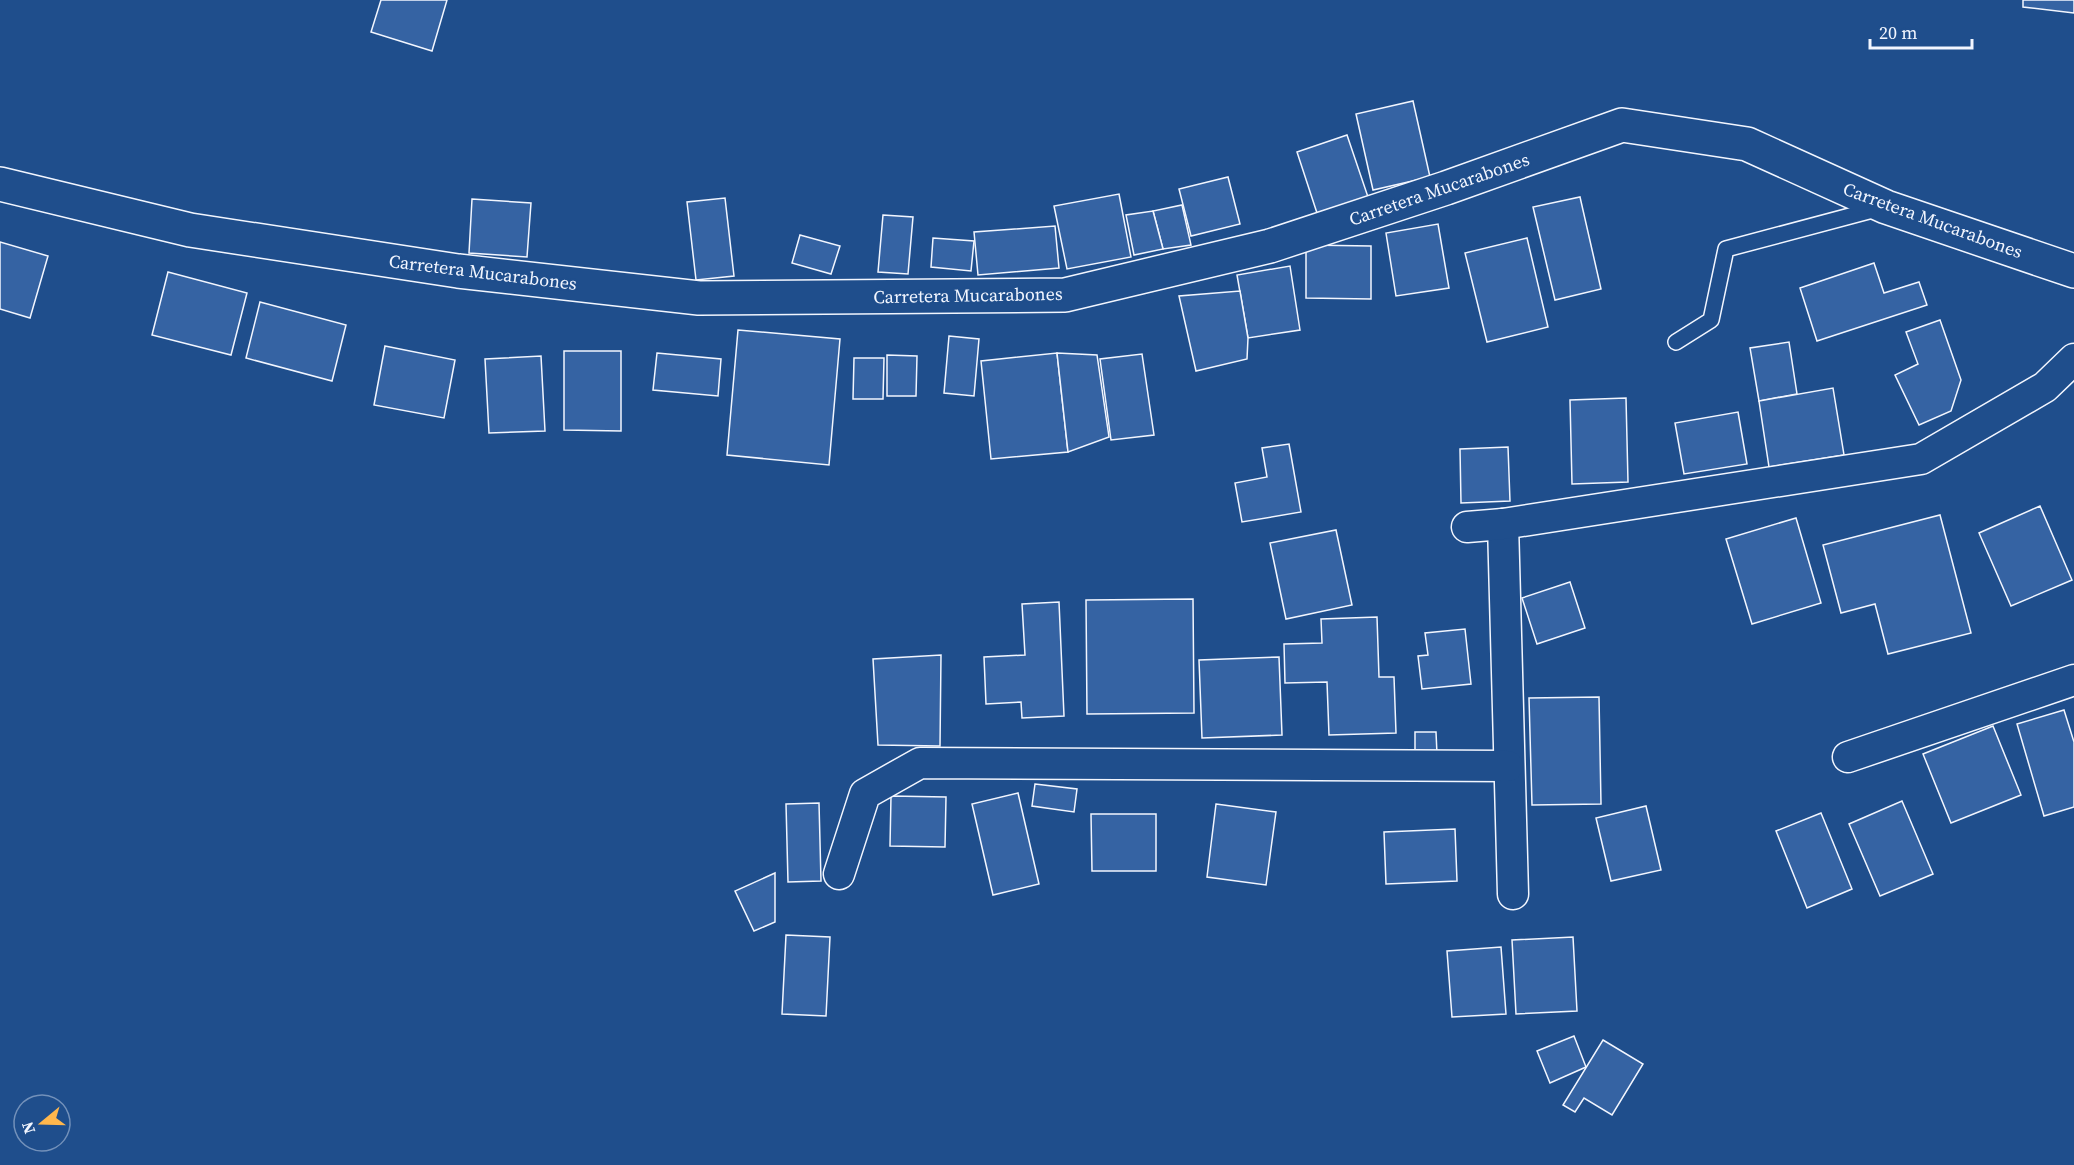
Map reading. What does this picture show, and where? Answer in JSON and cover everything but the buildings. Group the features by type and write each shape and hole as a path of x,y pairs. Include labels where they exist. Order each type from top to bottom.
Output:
{"street":[{"name":"Carretera Mucarabones","path":"0,184 190,230 458,271 699,298 1065,295 1270,246 1446,188 1622,125 1747,144 1886,207 2074,271"},
{"path":"1467,526 1503,524 1921,459 2045,387 2074,358"},
{"path":"1503,524 1513,894"},
{"path":"1848,757 2074,680"},
{"path":"838,874 865,794 920,763 1508,766"}],"lane":[{"path":"1677,342 1711,320 1726,249 1886,207"}]}
